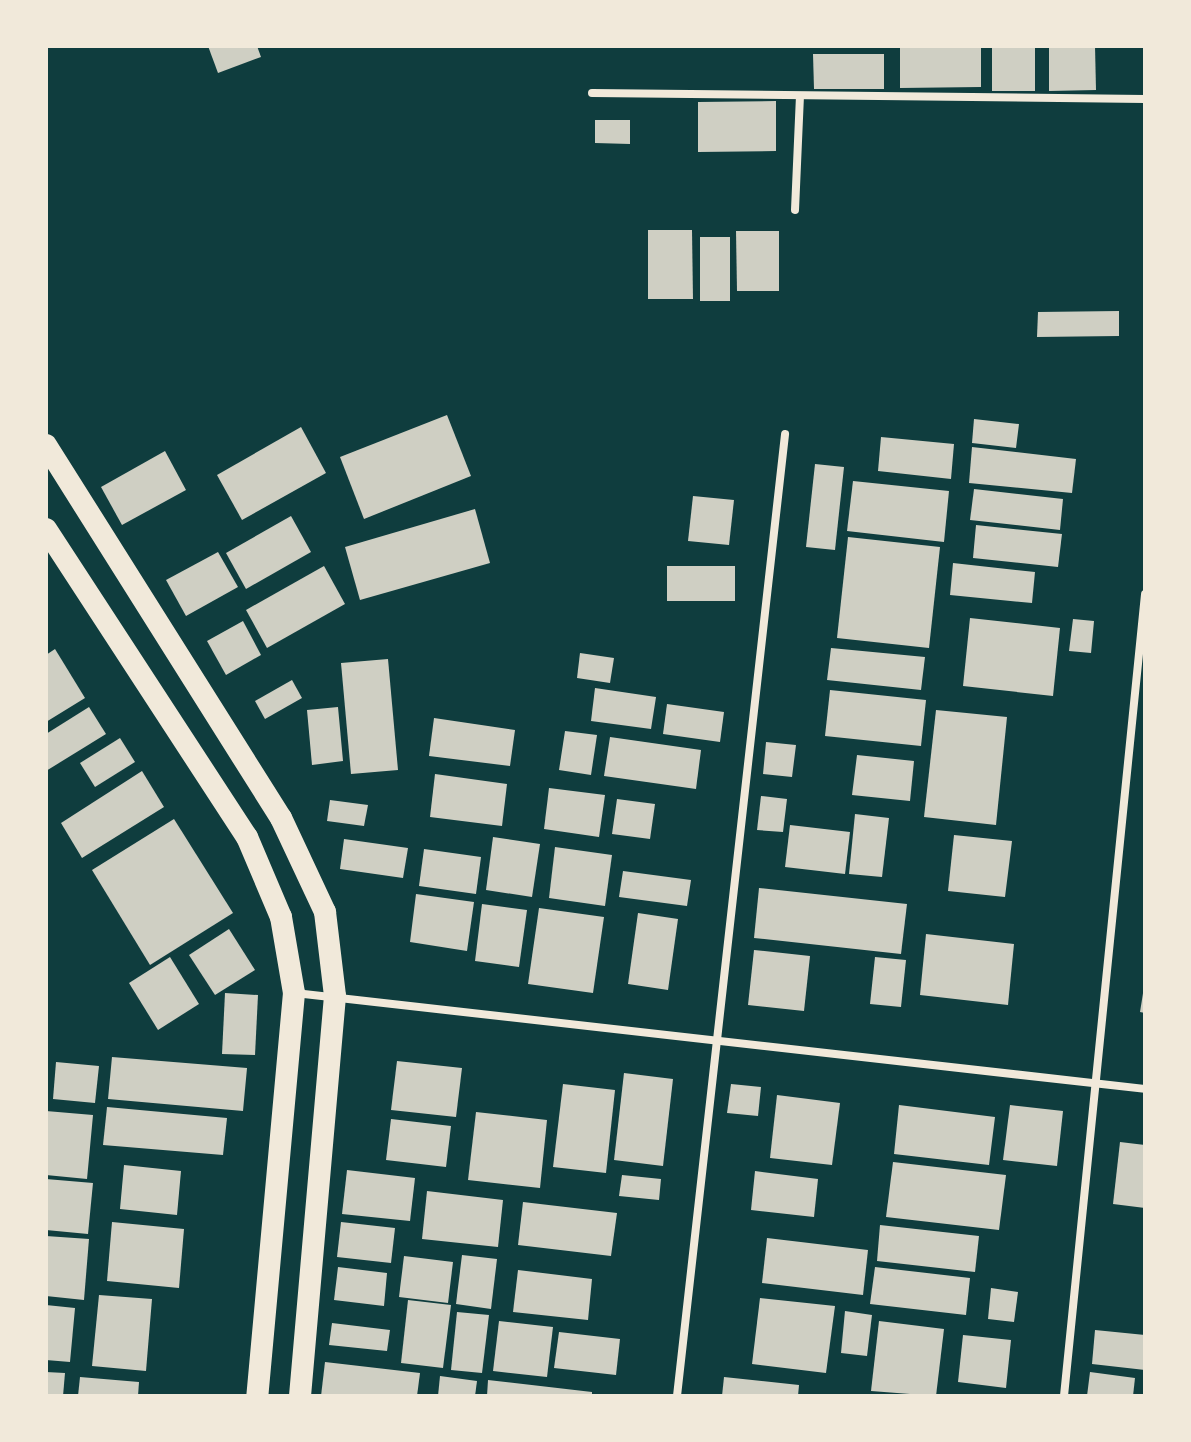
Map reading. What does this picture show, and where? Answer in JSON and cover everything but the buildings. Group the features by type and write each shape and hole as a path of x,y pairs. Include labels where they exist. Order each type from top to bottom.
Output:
{"highway":[{"path":"46,445 281,818 325,912 335,996 300,1396"},
{"path":"46,529 247,837 281,917 294,993 257,1396"}],"street":[{"path":"592,93 1145,99"},
{"path":"795,210 800,97"},
{"path":"677,1396 712,1041 785,434"},
{"path":"1064,1396 1145,594"},
{"path":"294,993 1145,1089"}]}
